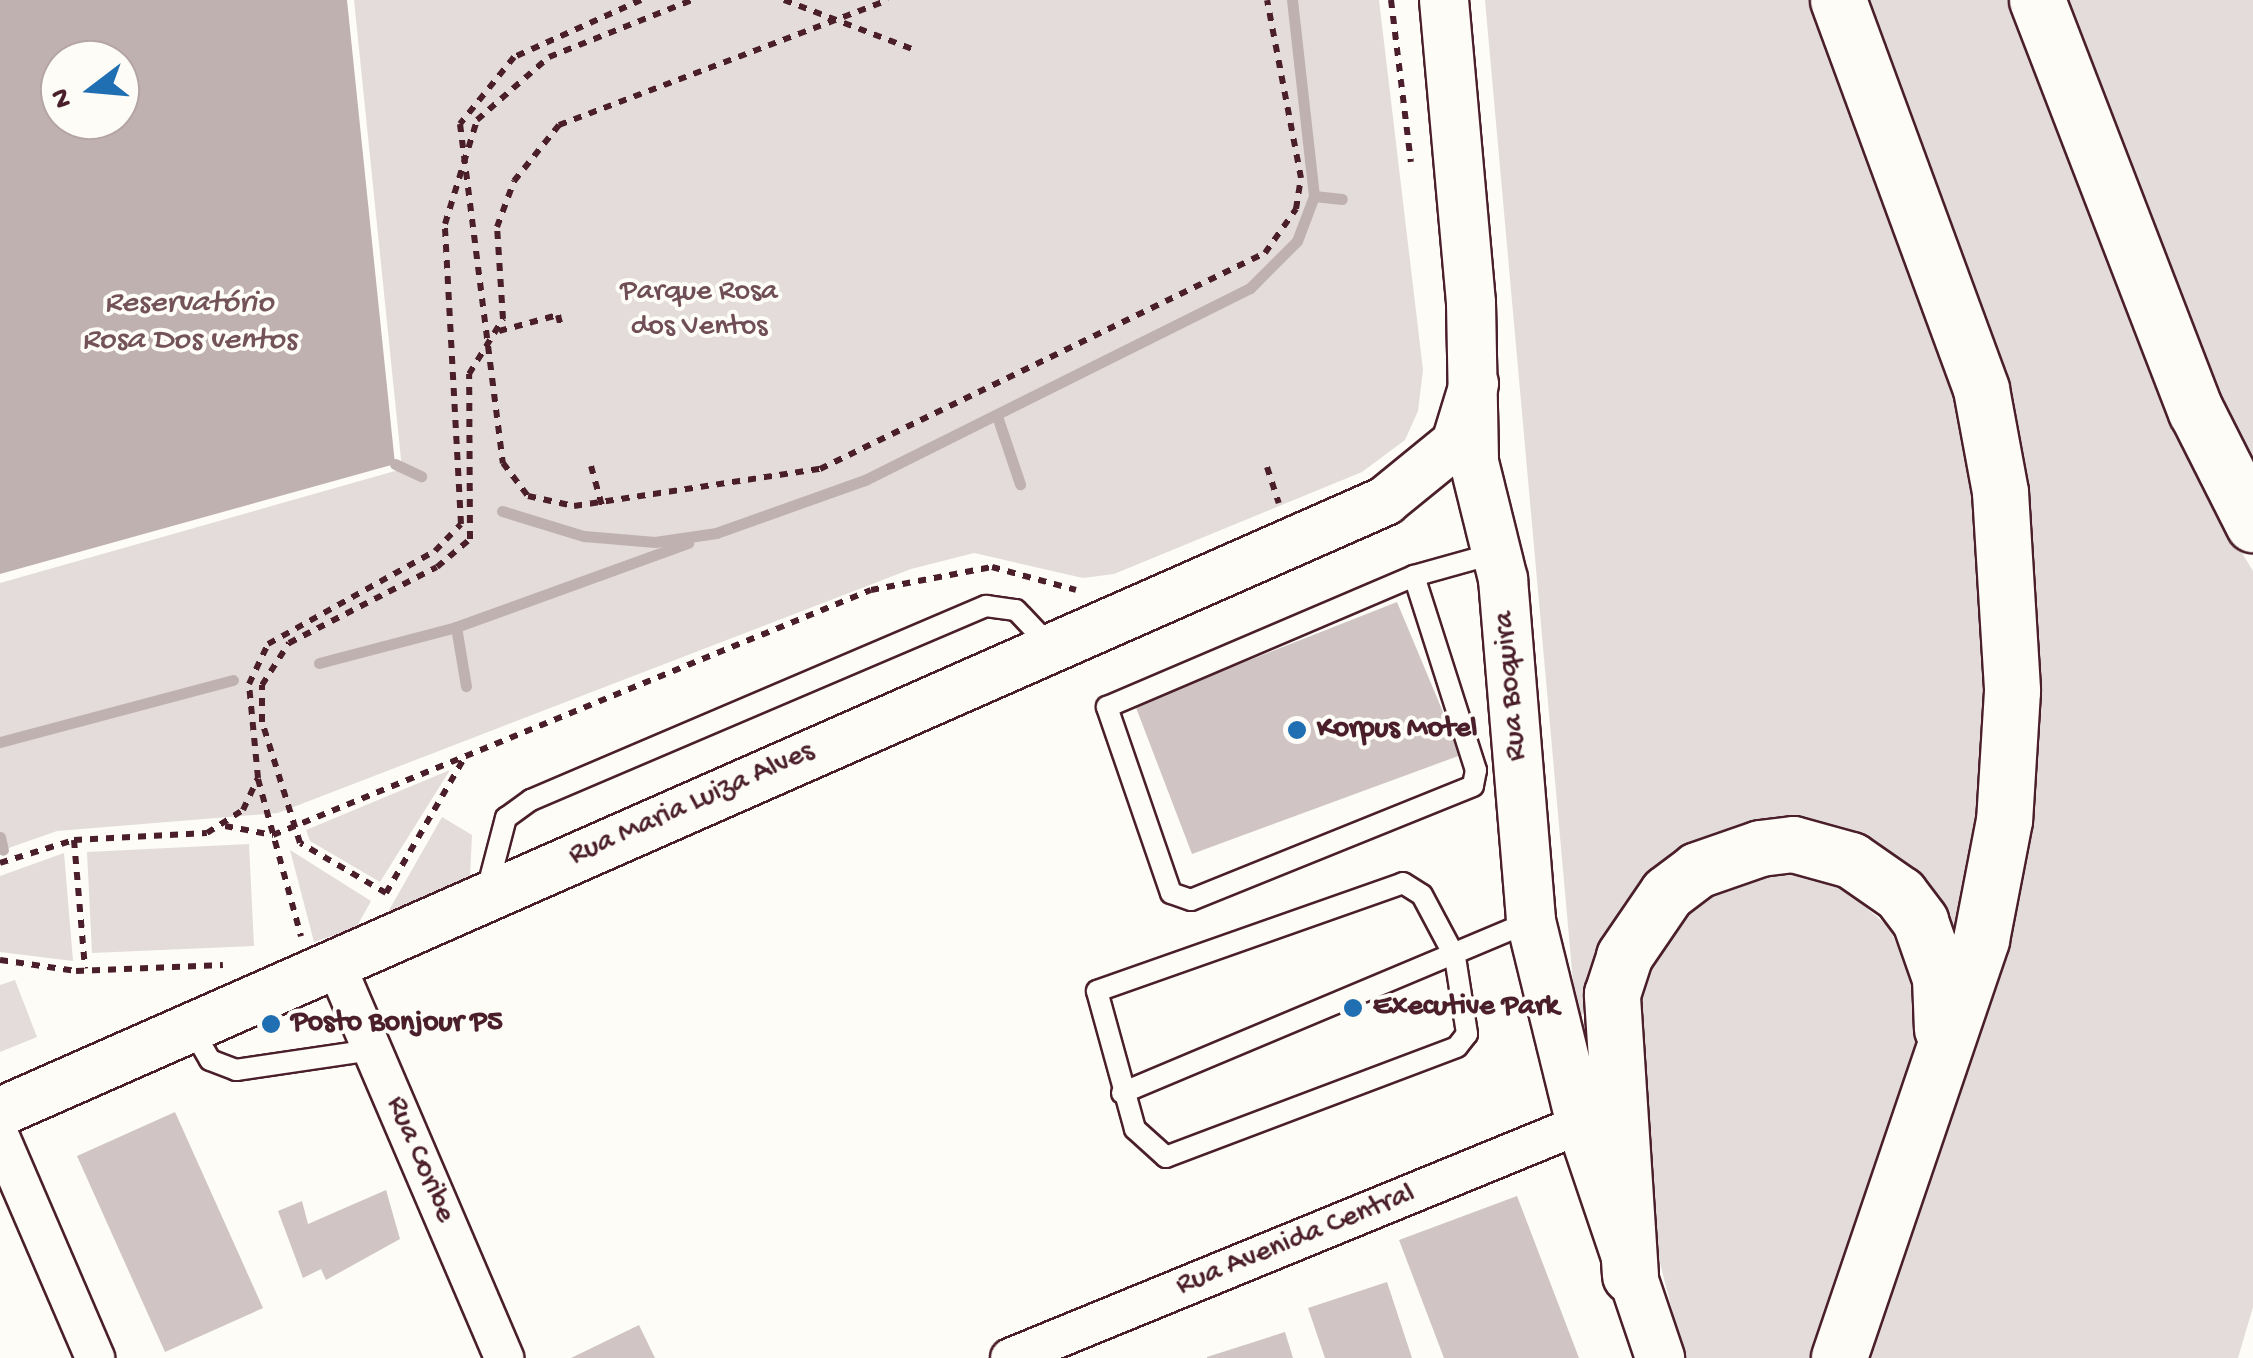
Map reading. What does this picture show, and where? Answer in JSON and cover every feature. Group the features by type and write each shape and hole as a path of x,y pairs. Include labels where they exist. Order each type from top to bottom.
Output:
{"highway":[{"path":"1838,0 1952,295 2000,492 2012,691 2004,820 1939,1080 1839,1358"},
{"path":"2037,0 2196,410 2253,524"},
{"path":"1630,1275 1612,994 1648,914 1697,870 1793,844 1851,860 1900,894 1940,978 1939,1080"}],"street":[{"name":"Rua Boquira","path":"1444,0 1474,384 1475,470 1496,545 1531,921 1581,1124 1660,1358"},
{"name":"Rua Maria Luiza Alves","path":"0,1112 190,1027 321,959 486,896 1385,501 1456,443 1474,384"},
{"name":"Rua Maria Luiza Alves","path":"1385,501 1450,494 1496,545"},
{"name":"Rua Coribe","path":"321,959 372,1050 504,1358"},
{"name":"Rua Avenida Central","path":"1010,1358 1581,1124"},
{"path":"0,1137 94,1358"}],"lane":[{"path":"1414,576 1476,770 1473,786 1192,900 1171,893 1107,708 1414,576 1496,545"},
{"path":"486,896 506,818 531,800 986,606 1016,610 1052,647"},
{"path":"1403,883 1422,896 1455,957 1467,1034 1457,1047 1166,1157 1136,1129 1122,1093 1096,991 1113,981 1403,883"},
{"path":"1122,1093 1455,957 1531,921"},
{"path":"190,1027 210,1060 236,1070 372,1050"}],"path":[{"path":"640,0 514,57 462,114 507,477 528,496 602,506 820,469 1265,253 1296,208 1301,178 1266,0"},
{"path":"321,959 273,835 258,778 249,684 268,644 435,551 460,524 445,224 458,156 477,120 549,57 692,0"},
{"path":"784,0 915,50"},
{"path":"499,331 497,228 547,134 888,0"},
{"path":"1391,0 1412,172"},
{"path":"386,893 300,843 262,722 262,685 289,643 464,549 477,519 469,374 499,331 558,315 561,327"},
{"path":"591,466 602,506"},
{"path":"0,863 74,840 225,826 273,835 870,590 992,567 1096,591"},
{"path":"225,826 258,778"},
{"path":"74,840 86,969"},
{"path":"0,960 86,969 234,965"}],"green space":[{"name":"Parque Rosa dos Ventos","path":"354,0 1379,0 1423,370 1418,411 1405,440 1362,472 1114,574 1083,578 974,553 911,569 278,813 57,831 0,851 0,583 402,469"},
{"path":"1485,0 1818,0 1941,341 1971,470 1990,723 1958,935 1736,834 1594,1014 1576,1015"},
{"path":"1860,0 2015,0 2222,520 2253,571 2253,1307 2238,1358 1859,1358 2031,706"},
{"path":"2065,0 2253,0 2253,471 2223,416"},
{"path":"450,770 380,882 310,841 306,830"},
{"path":"442,817 472,835 470,877 388,912"},
{"path":"249,844 254,946 92,953 87,852"},
{"path":"290,850 371,901 356,928 314,942"},
{"path":"64,853 73,961 0,952 0,876"},
{"path":"1767,869 1839,885 1889,927 1917,991 1914,1070 1812,1358 1684,1358 1631,1147 1636,993 1660,941 1697,901"},
{"path":"15,980 37,1037 0,1052 0,985"}],"water":[{"name":"Reservatório Rosa Dos ventos","path":"0,0 347,0 395,464 0,574"}],"building":[{"name":"Korpus Motel","path":"1397,602 1461,755 1192,854 1135,705"},
{"path":"175,1112 263,1308 165,1352 77,1156"},
{"path":"386,1190 400,1239 326,1280 321,1269 303,1278 278,1211 302,1201 308,1224"},
{"path":"1517,1196 1579,1358 1444,1358 1399,1240"},
{"path":"1387,1282 1412,1358 1325,1358 1308,1308"},
{"path":"639,1325 655,1358 571,1358"},
{"path":"1285,1332 1293,1358 1207,1358 1207,1357"}],"waterway":[{"path":"502,511 584,536 655,542 716,533 865,480 1250,288 1297,241 1314,196 1292,0"},
{"path":"1314,196 1342,199"},
{"path":"997,416 1020,484"},
{"path":"395,464 421,476"},
{"path":"319,663 456,627 688,543"},
{"path":"456,627 466,686"},
{"path":"0,742 233,680"},
{"path":"0,837 3,850"}],"place":[{"name":"Korpus Motel","path":"1297,730"},
{"name":"Executive Park","path":"1353,1008"},
{"name":"Posto Bonjour P5","path":"271,1024"}]}
